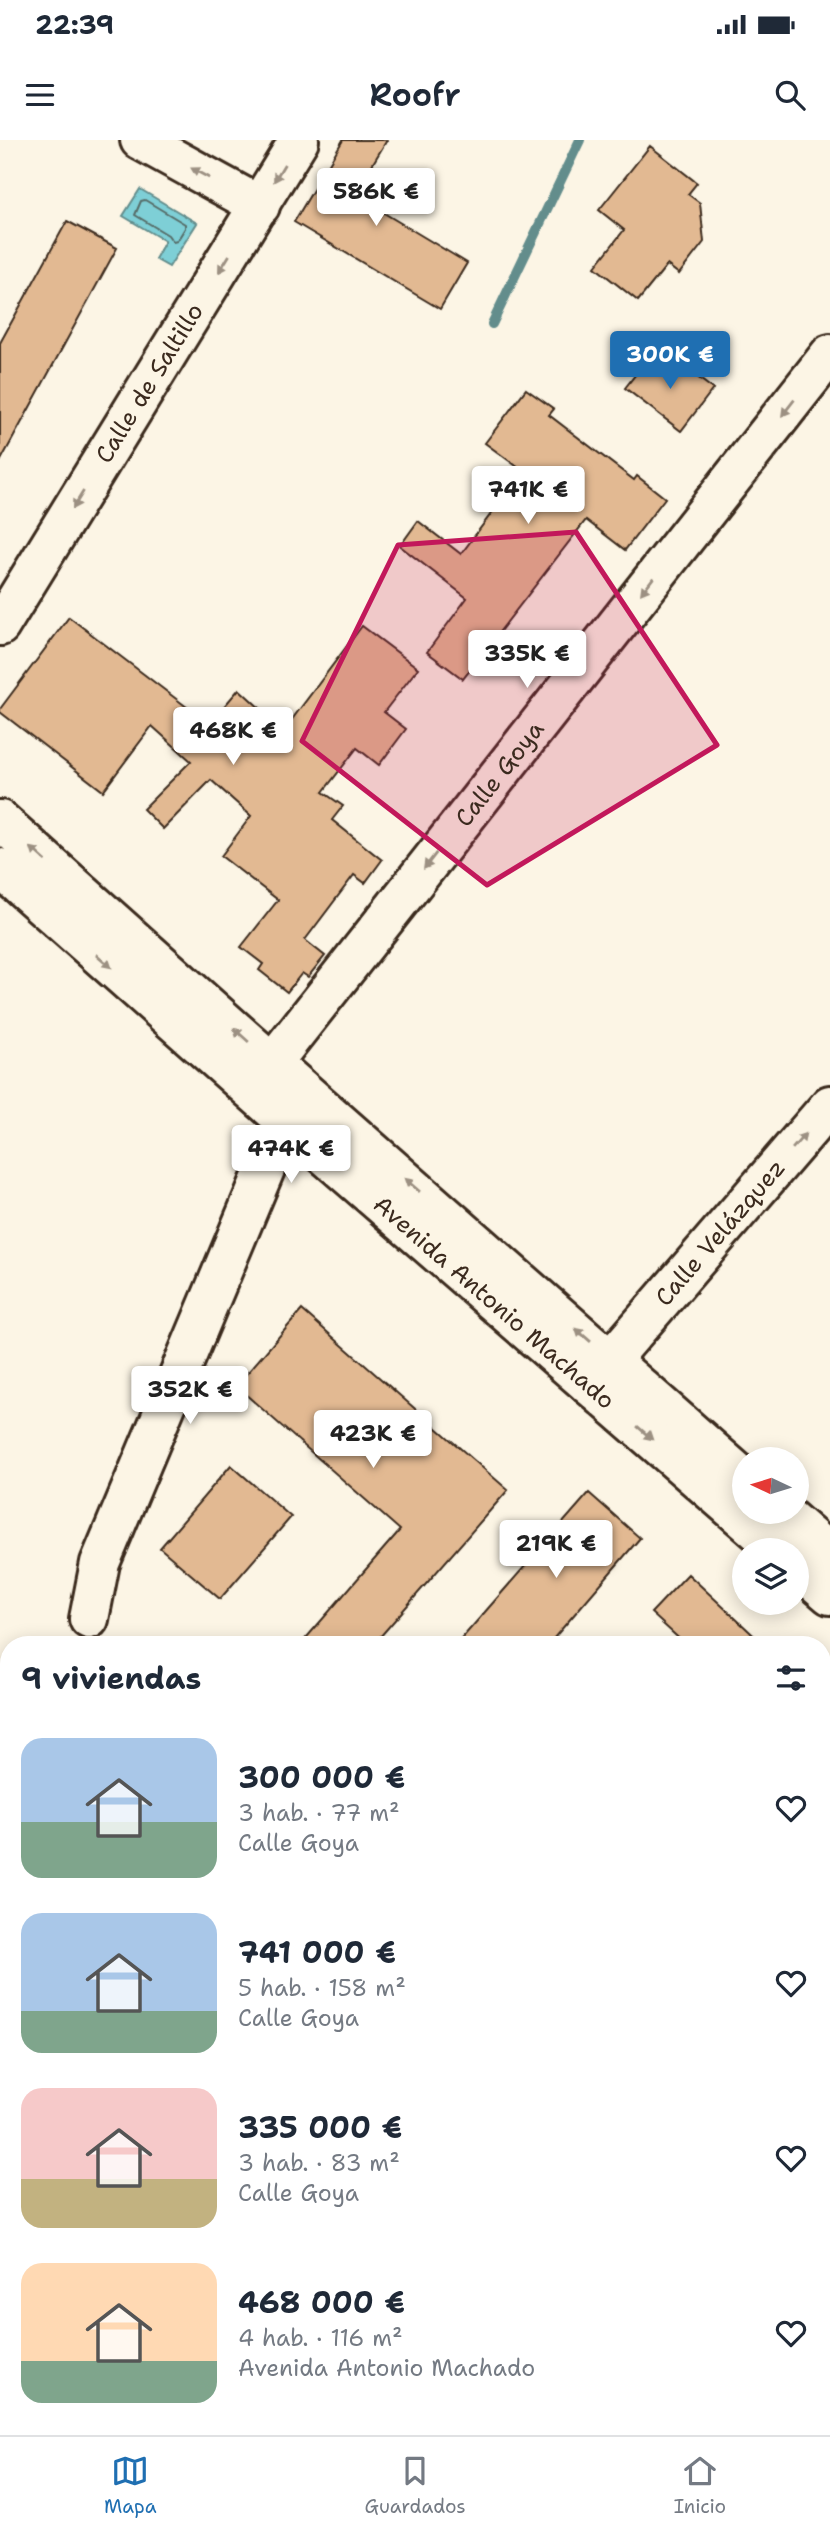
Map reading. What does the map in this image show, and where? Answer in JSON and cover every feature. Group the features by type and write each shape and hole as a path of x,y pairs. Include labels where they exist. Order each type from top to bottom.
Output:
{"street":[{"path":"140,140 260,206"},
{"name":"Calle de Saltillo","path":"0,626 299,140"},
{"name":"Calle Goya","path":"272,1063 830,354"},
{"path":"0,820 65,902"},
{"path":"0,868 65,902"},
{"name":"Avenida Antonio Machado","path":"65,902 272,1063 600,1372 767,1538"},
{"name":"Avenida Antonio Machado","path":"65,902 290,1125 600,1372 732,1469"},
{"name":"Calle Velázquez","path":"600,1372 830,1105"},
{"path":"89,1619 100,1563 276,1143 290,1125"},
{"path":"796,1524 830,1554"},
{"path":"809,1577 830,1595"}],"highlighted area":[{"path":"576,532 717,745 487,885 302,741 398,545"}],"water":[{"path":"140,189 197,223 169,267 155,259 165,241 123,216"}],"building":[{"path":"343,140 387,140 354,195 467,263 440,309 294,222"},
{"path":"650,146 697,183 688,194 700,203 704,242 679,274 667,265 638,301 595,267 624,230 599,210"},
{"path":"67,221 117,248 0,462 0,343"},
{"path":"650,356 664,367 671,357 713,389 681,431 625,388"},
{"path":"526,389 554,409 549,415 634,480 637,476 665,498 625,550 586,520 463,679 427,652 467,598 400,546 418,521 461,554 523,471 485,443"},
{"path":"69,617 209,724 239,689 284,730 362,626 418,668 384,712 406,729 379,765 357,748 323,792 343,806 332,820 382,860 365,883 354,875 305,940 325,956 308,977 302,973 287,992 259,970 263,964 241,947 278,900 221,856 251,816 211,780 163,829 143,809 191,761 152,726 103,791 0,712"},
{"path":"302,1310 508,1490 381,1636 308,1636 400,1530 236,1386"},
{"path":"231,1465 291,1517 220,1599 160,1548"},
{"path":"589,1493 640,1538 556,1636 464,1636"},
{"path":"688,1574 754,1636 676,1636 651,1613"}],"waterway":[{"path":"492,324 580,140"}]}
